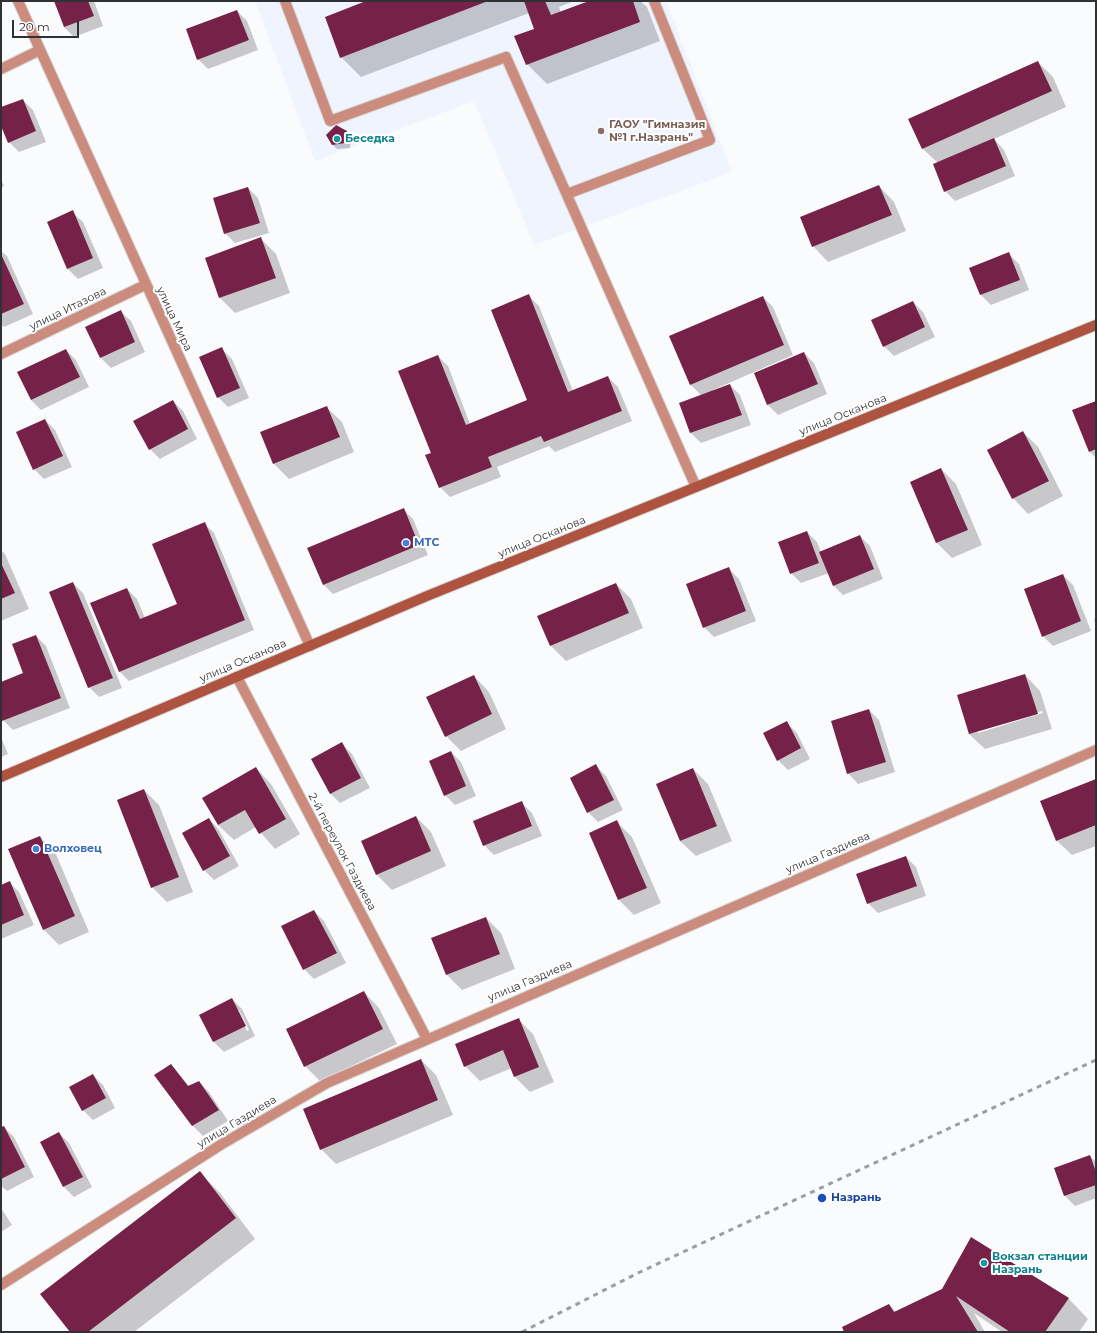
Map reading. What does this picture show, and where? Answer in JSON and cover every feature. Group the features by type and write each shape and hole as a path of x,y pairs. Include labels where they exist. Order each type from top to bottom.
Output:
{"main road":[{"name":"улица Осканова","path":"1,778 426,596 1096,325"}],"street":[{"name":"улица Мира","path":"18,1 145,285 310,646"},
{"path":"285,1 330,122 506,57 696,487"},
{"path":"567,194 710,140 654,1"},
{"path":"1,69 40,50"},
{"name":"улица Итазова","path":"1,354 145,285"},
{"name":"2-й переулок Газдиева","path":"236,677 427,1039"},
{"name":"улица Газдиева","path":"1,1285 222,1144 327,1083 1096,750"}],"shaded area":[{"name":"ГАОУ \"Гимназия №1 г.Назрань\"","path":"255,1 666,1 732,172 534,245 474,101 315,161"}],"building":[{"path":"54,1 88,1 94,16 64,27"},
{"path":"366,1 488,1 340,58 325,17"},
{"path":"524,1 545,1 551,15 589,1 633,1 640,22 526,65 514,36 534,29"},
{"path":"237,10 249,40 197,60 186,29"},
{"path":"1038,61 1052,91 922,149 908,119"},
{"path":"23,99 36,131 8,143 1,126 1,107"},
{"name":"Беседка","path":"336,125 347,131 345,143 332,145 326,135"},
{"path":"994,138 1006,166 944,192 933,164"},
{"path":"879,185 892,215 812,247 800,217"},
{"path":"248,187 260,223 224,234 213,198"},
{"path":"73,210 93,258 67,269 47,222"},
{"path":"261,237 276,278 219,298 205,258"},
{"path":"1009,252 1020,280 980,295 969,268"},
{"path":"1,254 24,304 1,314"},
{"path":"529,294 568,392 608,376 622,411 544,442 541,436 488,457 492,467 439,488 425,455 431,453 398,371 438,355 466,425 527,400 491,310"},
{"path":"763,296 784,345 690,385 669,336"},
{"path":"913,301 925,327 883,347 871,320"},
{"path":"121,310 135,342 100,358 85,327"},
{"path":"222,347 240,388 217,398 199,357"},
{"path":"66,349 80,377 31,400 17,372"},
{"path":"804,352 818,384 767,405 754,373"},
{"path":"730,384 742,415 690,433 679,403"},
{"path":"173,400 188,429 149,450 133,421"},
{"path":"1096,401 1096,449 1089,452 1072,410"},
{"path":"327,406 340,437 273,464 260,432"},
{"path":"45,419 63,456 33,470 16,432"},
{"path":"1023,431 1049,481 1012,499 987,450"},
{"path":"941,468 968,530 936,543 910,482"},
{"path":"404,508 419,545 323,585 307,548"},
{"path":"205,522 245,620 119,672 90,603 127,588 140,619 177,604 152,544"},
{"path":"807,531 819,563 790,574 778,542"},
{"path":"860,535 874,569 833,586 819,552"},
{"path":"1,563 15,593 1,599"},
{"path":"729,567 746,611 703,628 686,584"},
{"path":"1063,574 1081,621 1042,637 1024,589"},
{"path":"73,582 113,678 88,688 49,592"},
{"path":"616,583 629,613 550,646 537,616"},
{"path":"36,635 61,698 2,721 1,682 23,673 12,644"},
{"path":"1025,674 1038,714 969,734 957,695"},
{"path":"474,675 492,714 445,737 426,697"},
{"path":"869,709 886,762 847,774 831,721"},
{"path":"787,721 801,748 777,761 763,733"},
{"path":"342,742 361,778 330,794 311,759"},
{"path":"451,751 466,786 444,796 429,761"},
{"path":"596,764 614,800 587,813 570,778"},
{"path":"256,767 286,819 259,834 245,810 218,825 202,798"},
{"path":"693,768 717,826 680,841 656,784"},
{"path":"1096,779 1096,825 1056,841 1040,801"},
{"path":"144,789 179,877 151,888 117,800"},
{"path":"522,801 532,826 483,846 473,821"},
{"path":"416,816 431,851 376,875 361,841"},
{"path":"209,818 230,856 203,871 182,833"},
{"path":"617,820 647,888 618,900 589,833"},
{"path":"40,836 75,916 43,930 8,849"},
{"path":"906,856 917,886 867,904 856,874"},
{"path":"10,881 24,915 1,925 1,885"},
{"path":"314,910 337,953 303,970 281,926"},
{"path":"486,917 500,954 446,975 431,938"},
{"path":"364,991 383,1029 304,1067 286,1029"},
{"path":"232,998 246,1026 213,1042 199,1015"},
{"path":"519,1018 539,1067 514,1077 503,1050 464,1067 455,1044"},
{"path":"421,1059 438,1100 320,1150 303,1109"},
{"path":"171,1064 188,1086 199,1081 219,1110 192,1126 154,1075"},
{"path":"93,1074 106,1098 82,1111 69,1087"},
{"path":"4,1126 25,1167 1,1179 1,1127"},
{"path":"59,1132 83,1177 63,1187 40,1142"},
{"path":"1090,1155 1096,1172 1096,1185 1064,1196 1054,1168"},
{"path":"200,1171 236,1218 88,1332 70,1332 40,1294"},
{"name":"Вокзал станции Назрань","path":"971,1237 1069,1298 1045,1332 1010,1332 956,1296 978,1332 844,1332 842,1327 889,1304 894,1312 942,1289"}],"railway":[{"path":"522,1332 640,1272 1096,1060"}],"place":[{"name":"ГАОУ \"Гимназия №1 г.Назрань\"","path":"601,131"},
{"name":"Беседка","path":"337,139"},
{"name":"МТС","path":"406,543"},
{"name":"Волховец","path":"36,849"},
{"name":"Назрань","path":"822,1198"},
{"name":"Вокзал станции Назрань","path":"984,1263"}]}
